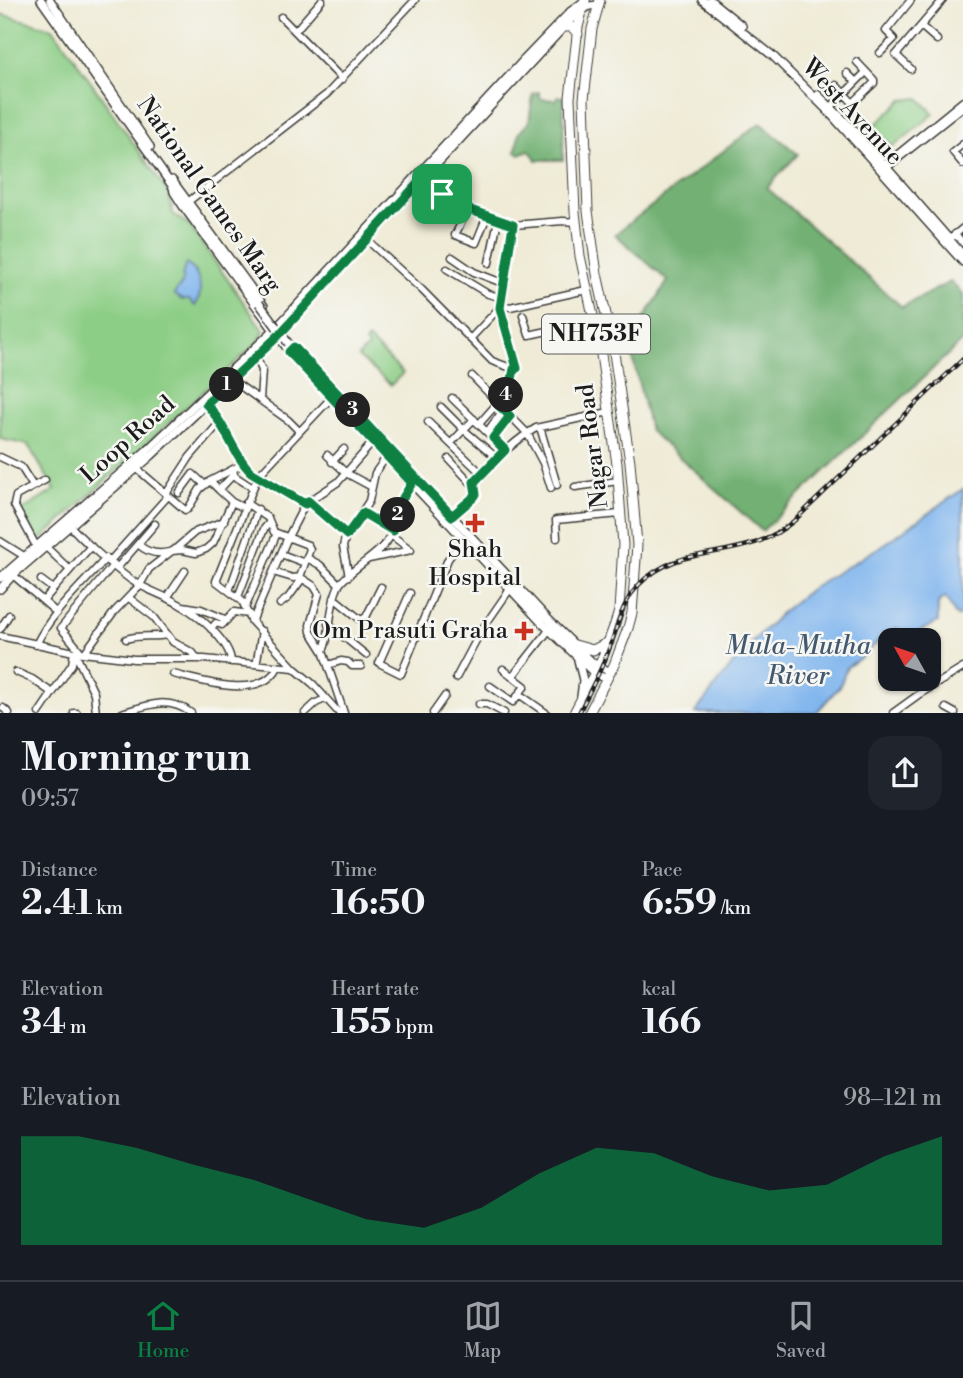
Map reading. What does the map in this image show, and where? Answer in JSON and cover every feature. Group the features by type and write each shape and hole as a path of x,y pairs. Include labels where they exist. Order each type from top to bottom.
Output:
{"highway":[{"name":"Nagar Road","path":"574,713 609,642 619,611 623,547 609,412 576,222 570,108 578,34 585,3"},
{"name":"Nagar Road","path":"589,713 623,644 632,613 637,545 630,462 613,345 593,254 588,211 584,99 592,29 599,3"},
{"path":"563,27 572,27 578,34"},
{"path":"575,645 593,650 609,642"}],"main road":[{"name":"National Games Marg","path":"41,0 174,186 190,201 277,331"},
{"name":"National Games Marg","path":"50,0 174,186 174,192 291,350 331,398 373,438 412,483 575,645 596,670"},
{"name":"West Avenue","path":"702,0 772,56 829,109"},
{"name":"West Avenue","path":"710,0 776,53 963,255"},
{"path":"277,331 571,11 585,3 599,3"},
{"path":"277,331 366,240 585,3"},
{"name":"West Avenue","path":"883,168 888,179 950,239 963,262"},
{"path":"174,186 290,347 449,519"},
{"name":"Loop Road","path":"0,578 24,556 68,524 206,404 256,357 277,331"},
{"name":"Loop Road","path":"134,466 277,331"},
{"name":"National Games Marg","path":"291,350 549,631 577,658 596,670"},
{"name":"Loop Road","path":"0,589 47,548 68,524"},
{"path":"577,658 583,680 580,701"},
{"path":"596,670 608,676"}],"street":[{"path":"296,30 322,0"},
{"path":"190,201 327,94 415,0"},
{"path":"880,53 894,39 886,31 911,0"},
{"path":"911,69 896,55 943,0"},
{"path":"281,17 342,79"},
{"path":"920,26 937,40"},
{"path":"836,85 853,103 874,83 874,79 857,62"},
{"path":"829,109 866,72"},
{"path":"847,73 856,82"},
{"path":"883,168 963,101"},
{"path":"883,168 963,107"},
{"path":"963,144 953,152 963,164"},
{"path":"865,157 888,179 925,226"},
{"path":"422,179 456,204 513,225 563,220 576,222"},
{"path":"468,209 455,235 476,243 487,216"},
{"path":"488,263 498,220"},
{"path":"451,443 498,405 510,389 517,365 502,304 513,225"},
{"path":"950,239 963,228"},
{"path":"950,239 963,243"},
{"path":"366,240 492,361 514,369"},
{"path":"452,257 474,272 505,284"},
{"path":"447,269 510,307 586,290"},
{"path":"471,338 502,304"},
{"path":"523,315 529,335 593,321"},
{"path":"256,357 262,370 260,400"},
{"path":"472,376 527,433 554,486 540,427"},
{"path":"232,380 299,431"},
{"path":"487,432 516,393"},
{"path":"331,398 258,476 216,582 238,597 268,641 341,713"},
{"path":"452,398 505,450"},
{"path":"206,404 221,421 243,464 258,476 307,503 347,535"},
{"path":"441,407 497,458"},
{"path":"473,485 505,450 527,433 540,427 609,412"},
{"path":"493,438 510,416"},
{"path":"97,712 94,693 80,652 61,628 167,495 190,457 221,421"},
{"path":"428,422 482,474"},
{"path":"252,621 288,537 307,503 332,487 373,438"},
{"path":"332,462 344,449"},
{"path":"327,455 346,473 372,487"},
{"path":"349,576 343,547 347,535 369,501 375,473 387,456"},
{"path":"0,457 21,467 33,486"},
{"path":"449,459 473,485 476,494 449,519"},
{"path":"219,490 243,464"},
{"path":"134,466 187,510 196,494 208,483 233,472"},
{"path":"233,472 253,488"},
{"path":"178,493 193,474 219,490 232,502 258,509 268,518 277,533 308,545 310,549 301,578 288,598 280,604"},
{"path":"36,547 14,505 16,496 45,480"},
{"path":"575,487 618,481"},
{"path":"323,651 328,641 328,624 339,584 369,559 392,533 401,501 412,483"},
{"path":"139,545 146,552 154,554 182,550 196,553 206,550 213,543 232,502"},
{"path":"229,591 258,509"},
{"path":"363,513 411,550 369,559"},
{"path":"558,538 556,520 620,514"},
{"path":"39,713 80,652 140,585 149,569 195,533 224,521"},
{"path":"238,597 264,529 270,523"},
{"path":"68,524 140,585 183,606 211,629 228,647 231,662"},
{"path":"36,645 57,612 112,563 139,545 155,524"},
{"path":"247,610 277,533"},
{"path":"410,593 379,663 401,674 448,559 463,540"},
{"path":"0,541 24,556"},
{"path":"44,600 91,546"},
{"path":"47,548 70,570"},
{"path":"281,554 320,565 339,584"},
{"path":"253,559 265,562 293,578 301,578 314,586 319,594 310,628 323,651 341,713"},
{"path":"167,598 185,571"},
{"path":"13,575 57,612"},
{"path":"41,580 53,589"},
{"path":"334,598 361,620 366,617 381,587"},
{"path":"456,678 481,631 510,589"},
{"path":"129,598 154,617 177,646 200,659"},
{"path":"183,606 201,609 227,620"},
{"path":"211,629 216,622 222,625 234,612 247,610"},
{"path":"9,615 0,635 36,645 149,660 200,659 294,668"},
{"path":"328,624 366,655"},
{"path":"257,660 262,631"},
{"path":"513,676 549,631"},
{"path":"126,639 134,636 154,638 167,635"},
{"path":"328,665 341,661 352,666 361,666"},
{"path":"173,674 222,685 256,685 266,681 278,667"},
{"path":"893,713 963,668"},
{"path":"490,685 513,702 524,687 503,669"},
{"path":"16,672 51,692"},
{"path":"519,694 547,713"},
{"path":"433,713 445,696"},
{"path":"305,713 325,699"},
{"path":"158,702 159,712"},
{"path":"122,713 158,702 182,706 191,713"},
{"path":"479,704 487,704 504,713"},
{"path":"946,708 955,713"}],"green space":[{"path":"0,14 53,28 169,194 173,214 189,225 264,331 259,341 37,543 21,511 55,490 28,445 0,439"},
{"path":"539,92 541,99 556,100 557,96 564,97 563,160 537,160 529,150 520,154 516,152 519,133 529,122 533,94"},
{"path":"919,98 934,114 893,147 872,128 902,100"},
{"path":"760,123 798,154 767,188 902,307 950,282 963,294 963,340 762,531 650,431 629,342 668,281 615,234"},
{"path":"368,339 403,373 391,385 358,357 368,347 365,343"}],"water":[{"path":"186,264 195,272 200,283 200,295 195,306 189,300 182,300 174,294 182,284"},
{"name":"Mula-Mutha River","path":"963,489 963,613 957,617 945,597 938,603 938,622 926,628 878,628 878,642 847,667 840,686 816,713 695,713 740,655 783,611 813,587 883,545"}],"railway":[{"path":"579,713 606,657 626,603 638,585 674,562 748,545 783,529 963,359"}],"place":[{"name":"Shah Hospital","path":"475,523"},
{"name":"Om Prasuti Graha","path":"524,631"}],"route":[{"path":"422,179 442,194 459,206 513,225 500,308 517,368 514,369 510,389 498,405 510,416 493,438 505,450 474,482 474,497 452,516 294,347 289,352 412,483 401,501 393,531 363,513 347,535 308,501 305,504 251,472 243,464 221,421 206,404 277,337 422,179"}]}
